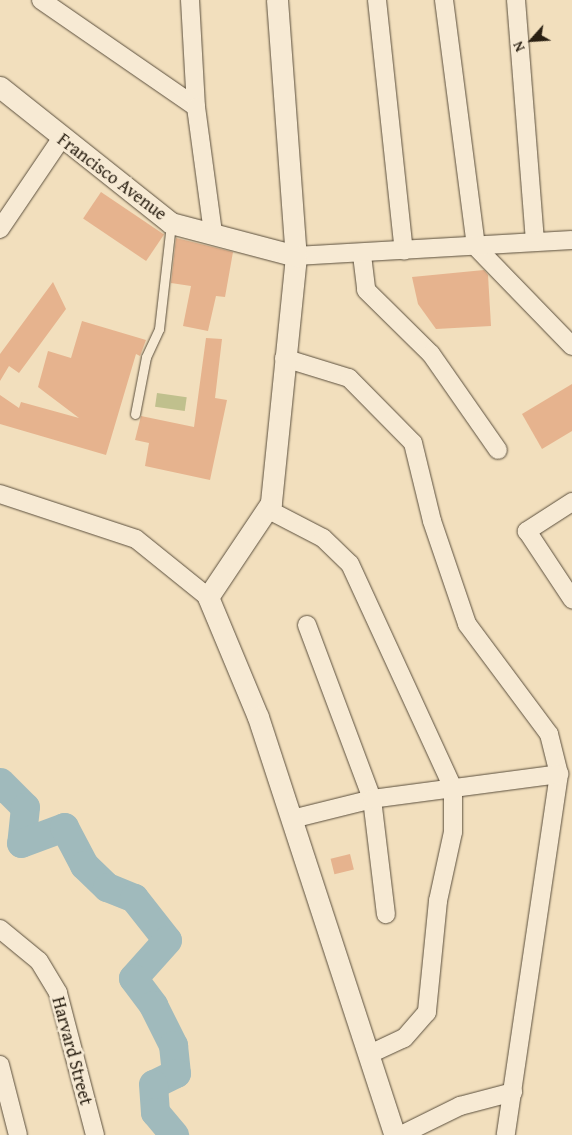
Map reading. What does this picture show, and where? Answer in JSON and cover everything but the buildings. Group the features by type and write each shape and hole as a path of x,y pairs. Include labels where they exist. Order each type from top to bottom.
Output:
{"street":[{"path":"41,0 196,107"},
{"path":"190,0 196,107 213,232"},
{"path":"208,596 267,509 296,256 277,0"},
{"path":"378,0 404,251"},
{"path":"444,0 476,247 572,346"},
{"path":"516,0 535,240"},
{"name":"Francisco Avenue","path":"0,88 61,139 171,222 296,256"},
{"path":"0,229 61,139"},
{"path":"296,256 362,255 476,247 535,240 572,240"},
{"path":"362,255 364,287 431,354 498,450"},
{"path":"284,358 349,378 413,443 432,521 467,624 549,734 559,774 506,1135"},
{"path":"0,494 136,539 208,596 258,717 395,1135"},
{"path":"572,502 527,530 572,599"},
{"path":"267,509 323,538 350,564 453,788 453,832 438,901 427,1012 404,1038 370,1054"},
{"path":"307,625 372,799 386,914"},
{"path":"292,819 372,799 559,774"},
{"name":"Harvard Street","path":"0,929 39,961 58,993 95,1135"},
{"path":"0,1065 18,1135"},
{"path":"401,1135 460,1106 512,1092"}],"lane":[{"path":"135,414 146,357 159,329 171,222"}],"green space":[{"path":"157,393 187,397 185,411 155,407"}],"waterway":[{"path":"0,782 25,807 21,843 64,827 84,865 107,887 134,898 167,940 133,978 153,1005 173,1045 176,1073 153,1084 155,1112 174,1135"}]}
